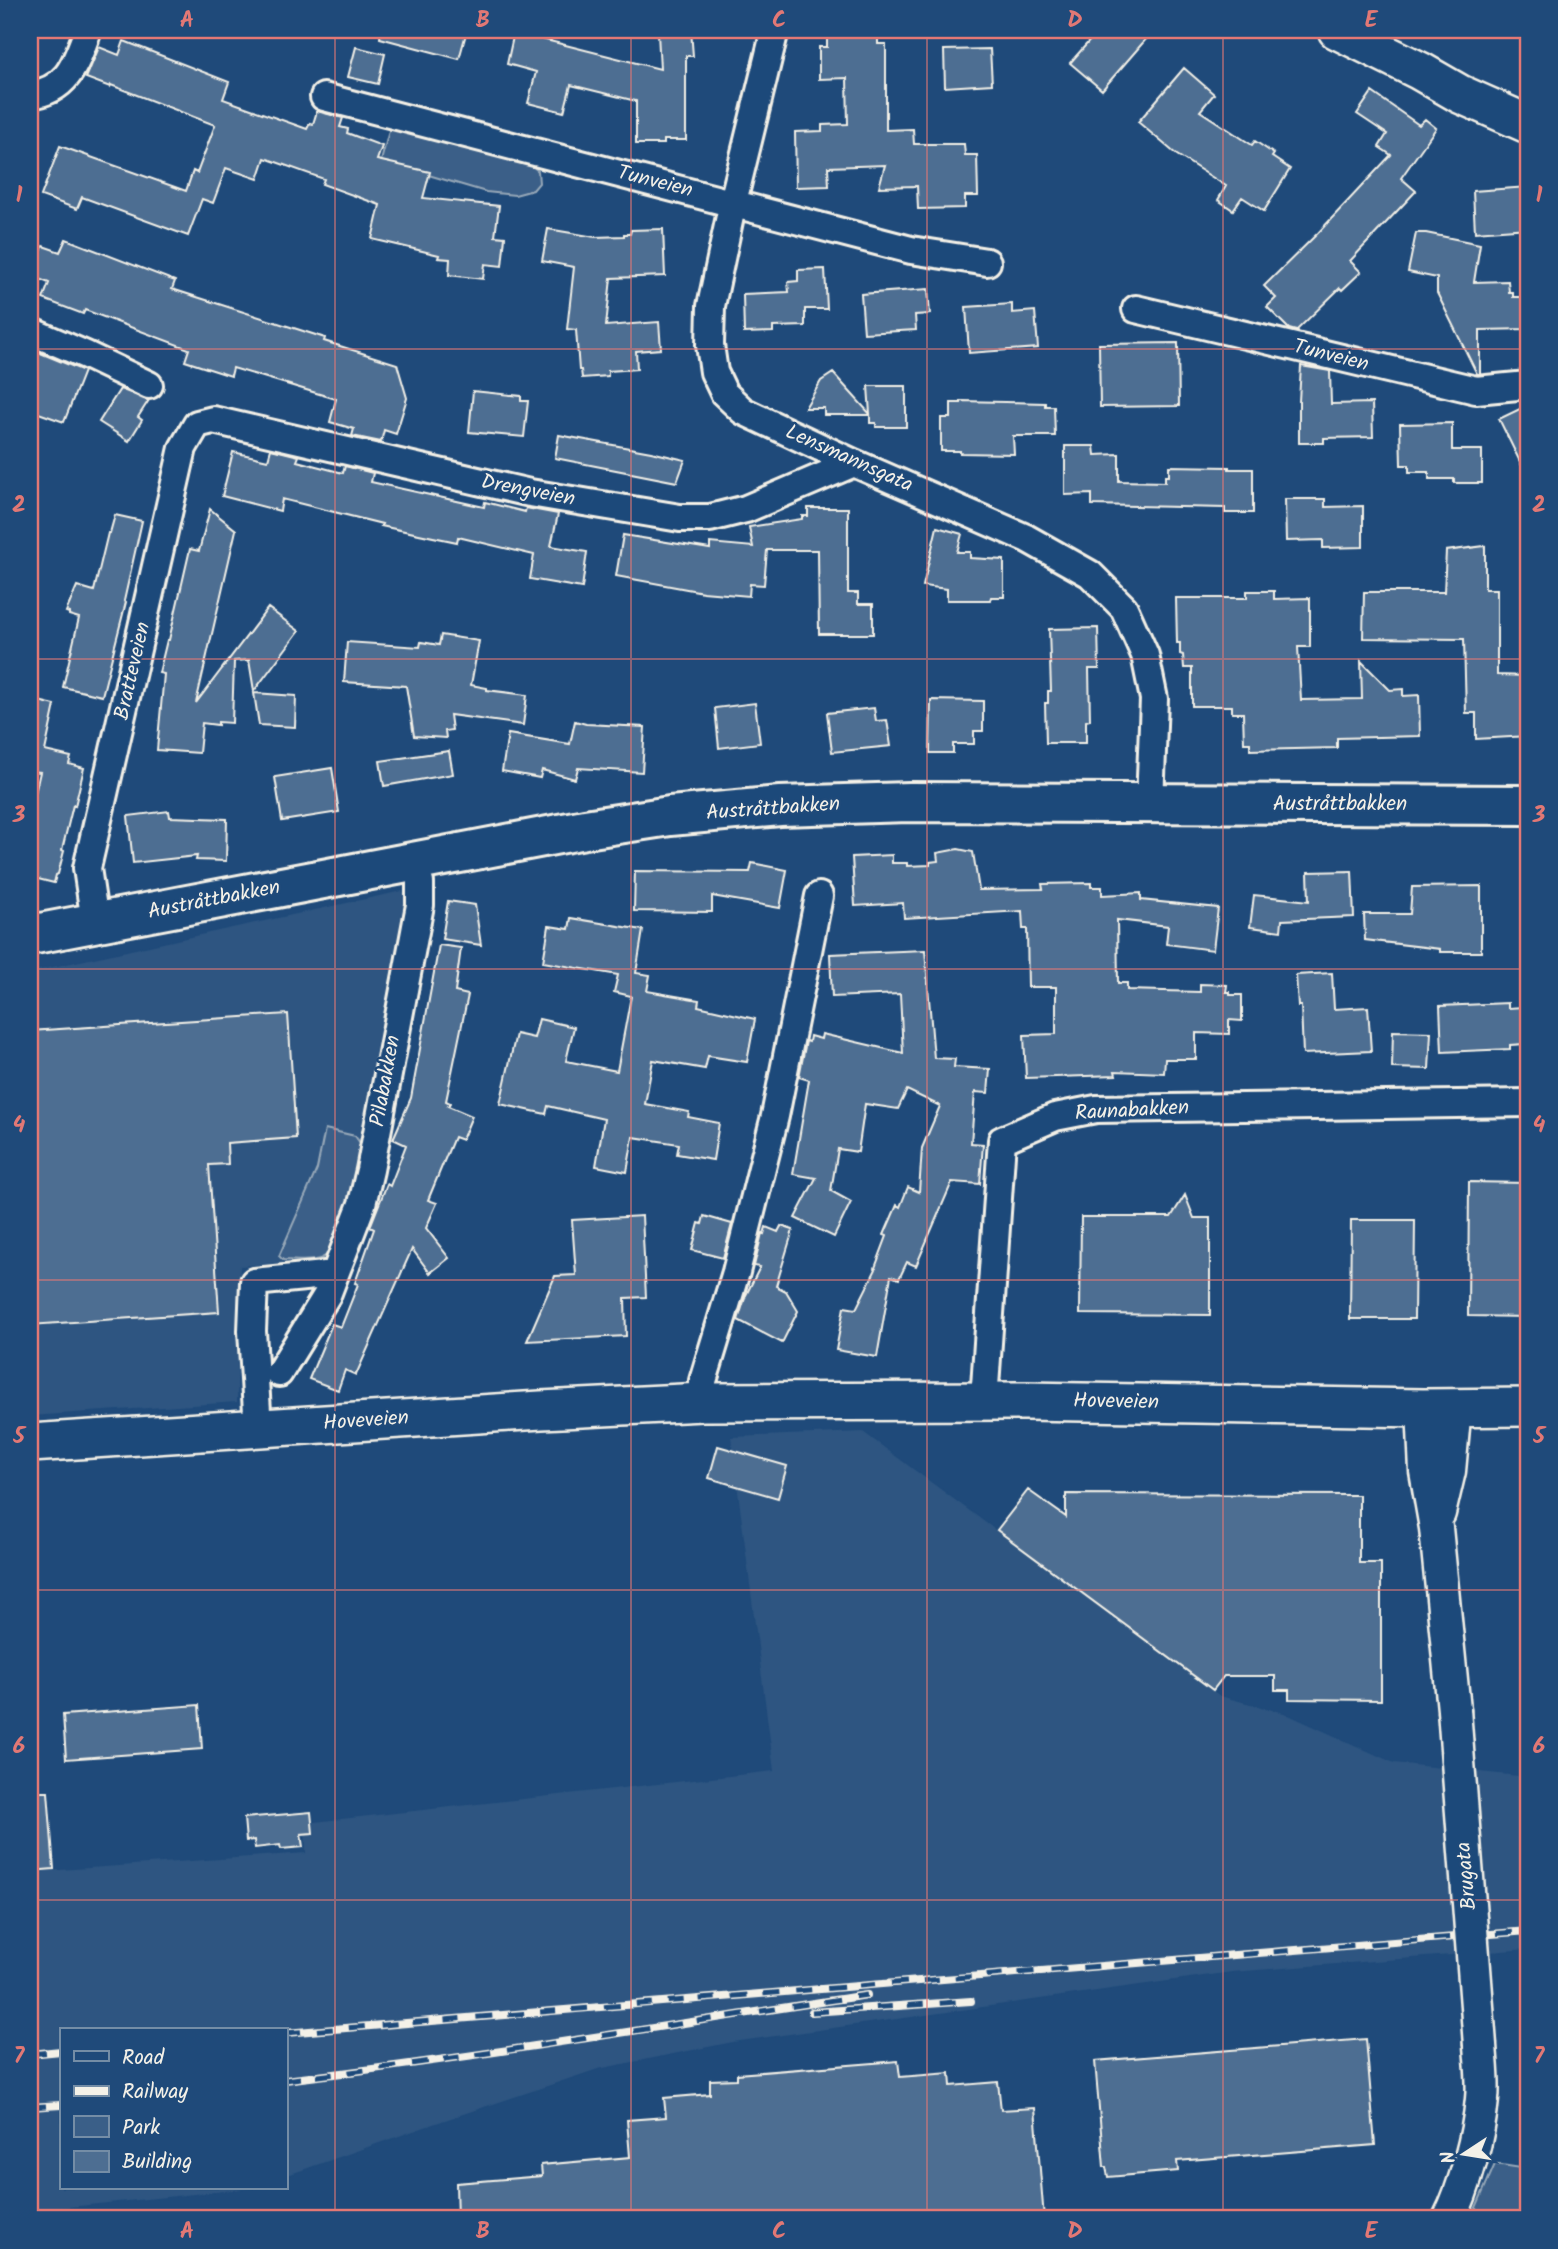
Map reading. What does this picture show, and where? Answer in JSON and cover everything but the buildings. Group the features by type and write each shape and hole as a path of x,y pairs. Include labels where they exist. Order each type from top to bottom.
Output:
{"main road":[{"path":"1337,30 1460,94 1528,124"},
{"name":"Austråttbakken","path":"30,935 508,842 670,816 780,806 909,802 1528,805"},
{"name":"Hoveveien","path":"30,1443 258,1427 703,1402 984,1401 1528,1406"}],"street":[{"path":"30,95 42,94 58,86 74,67 89,30"},
{"name":"Lensmannsgata","path":"775,30 711,306 710,345 714,372 724,393 743,411 1026,538 1090,574 1124,608 1145,654 1154,699 1150,803"},
{"name":"Tunveien","path":"324,97 911,250 987,262"},
{"name":"Tunveien","path":"1136,309 1476,390 1528,385"},
{"path":"30,331 149,385"},
{"name":"Drengveien","path":"197,424 213,420 530,493 680,518 710,518 746,509 854,463"},
{"name":"Bratteveien","path":"95,922 87,868 183,448 197,424"},
{"name":"Pilabakken","path":"279,1373 327,1295 362,1204 419,905 420,883"},
{"path":"703,1402 703,1381 736,1272 775,1116 819,896"},
{"name":"Raunabakken","path":"984,1401 1002,1140 1055,1117 1096,1109 1528,1103"},
{"path":"258,1427 252,1331 254,1282 335,1274"},
{"name":"Brugata","path":"1439,1407 1426,1471 1436,1528 1454,1710 1483,2098 1469,2164 1449,2219"}],"shaded area":[{"path":"402,891 412,899 367,1135 333,1259 240,1266 237,1402 30,1416 30,972"},
{"path":"863,1432 1220,1696 1284,1713 1394,1763 1528,1777 1528,1949 1232,1972 733,2042 598,2069 287,2175 287,2028 60,2028 60,2190 234,2190 30,2211 30,1872 306,1853 305,1823 774,1771 731,1437"}],"green space":[{"path":"390,127 529,163 538,171 539,183 533,190 515,195 486,192 381,161"},
{"path":"325,1129 355,1136 362,1146 345,1224 331,1251 322,1258 308,1261 283,1260 279,1256 317,1169"},
{"path":"1495,2164 1528,2169 1528,2219 1471,2219"}],"railway":[{"path":"287,2033 1528,1931"},
{"path":"287,2080 504,2051 867,1995"},
{"path":"812,2012 971,2001"},
{"path":"30,2054 60,2051"},
{"path":"30,2107 60,2105"}]}
